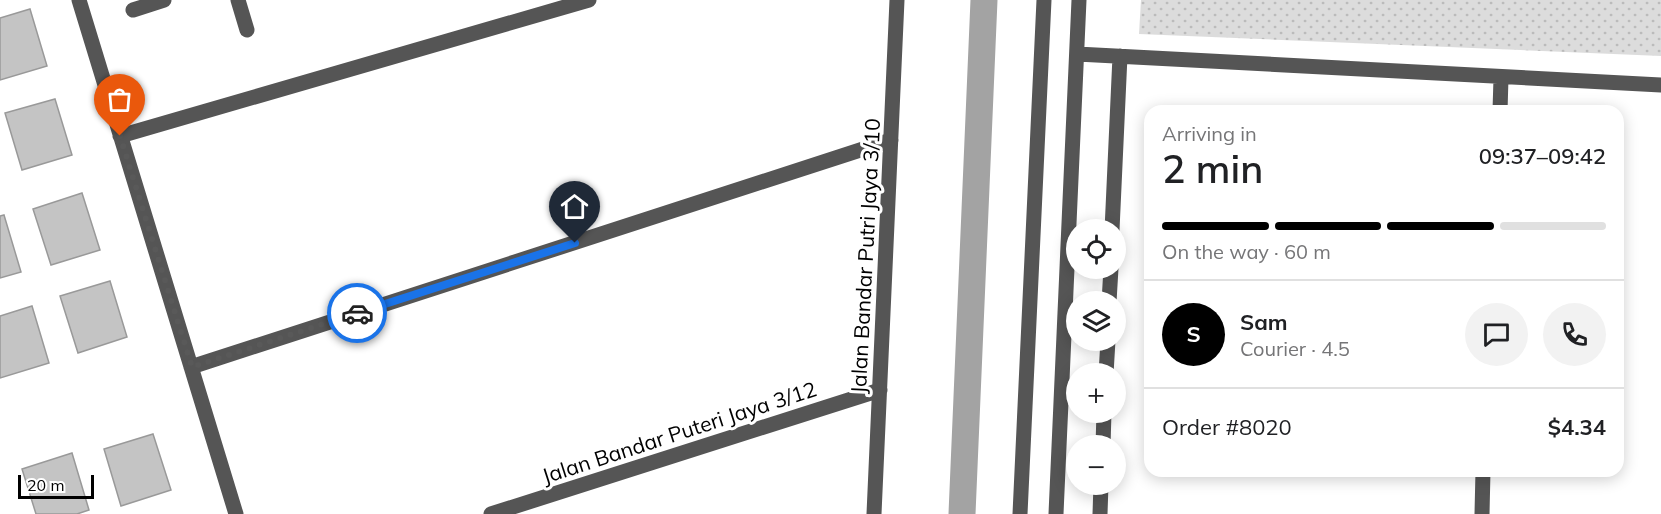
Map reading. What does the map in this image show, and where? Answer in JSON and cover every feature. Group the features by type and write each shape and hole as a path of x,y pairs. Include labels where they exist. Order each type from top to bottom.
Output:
{"street":[{"path":"79,0 236,514"},
{"path":"133,10 164,0"},
{"path":"238,0 247,30"},
{"path":"120,136 589,0"},
{"name":"Jalan Bandar Putri Jaya 3/10","path":"874,514 897,0"},
{"path":"1020,514 1044,0"},
{"path":"1056,514 1079,0"},
{"path":"1077,54 1661,85"},
{"path":"1113,219 1120,56"},
{"path":"1500,105 1501,78"},
{"path":"192,367 891,140"},
{"name":"Jalan Bandar Puteri Jaya 3/12","path":"491,514 880,390"},
{"path":"1482,514 1484,477"},
{"path":"1100,514 1101,495"}],"shaded area":[{"path":"1141,0 1661,0 1661,56 1139,34"}],"building":[{"path":"30,9 47,66 0,80 0,18"},
{"path":"55,99 72,155 22,170 5,113"},
{"path":"82,193 100,250 51,265 33,209"},
{"path":"4,215 21,272 0,278 0,216"},
{"path":"110,281 127,337 78,353 60,296"},
{"path":"32,306 49,363 0,378 0,316"},
{"path":"153,434 171,490 121,506 104,449"},
{"path":"72,453 89,510 77,514 36,514 22,469"}],"waterway":[{"path":"962,514 984,0"}],"way so far":[{"path":"120,136 192,367 357,313"}],"route":[{"path":"357,313 575,243"}]}
